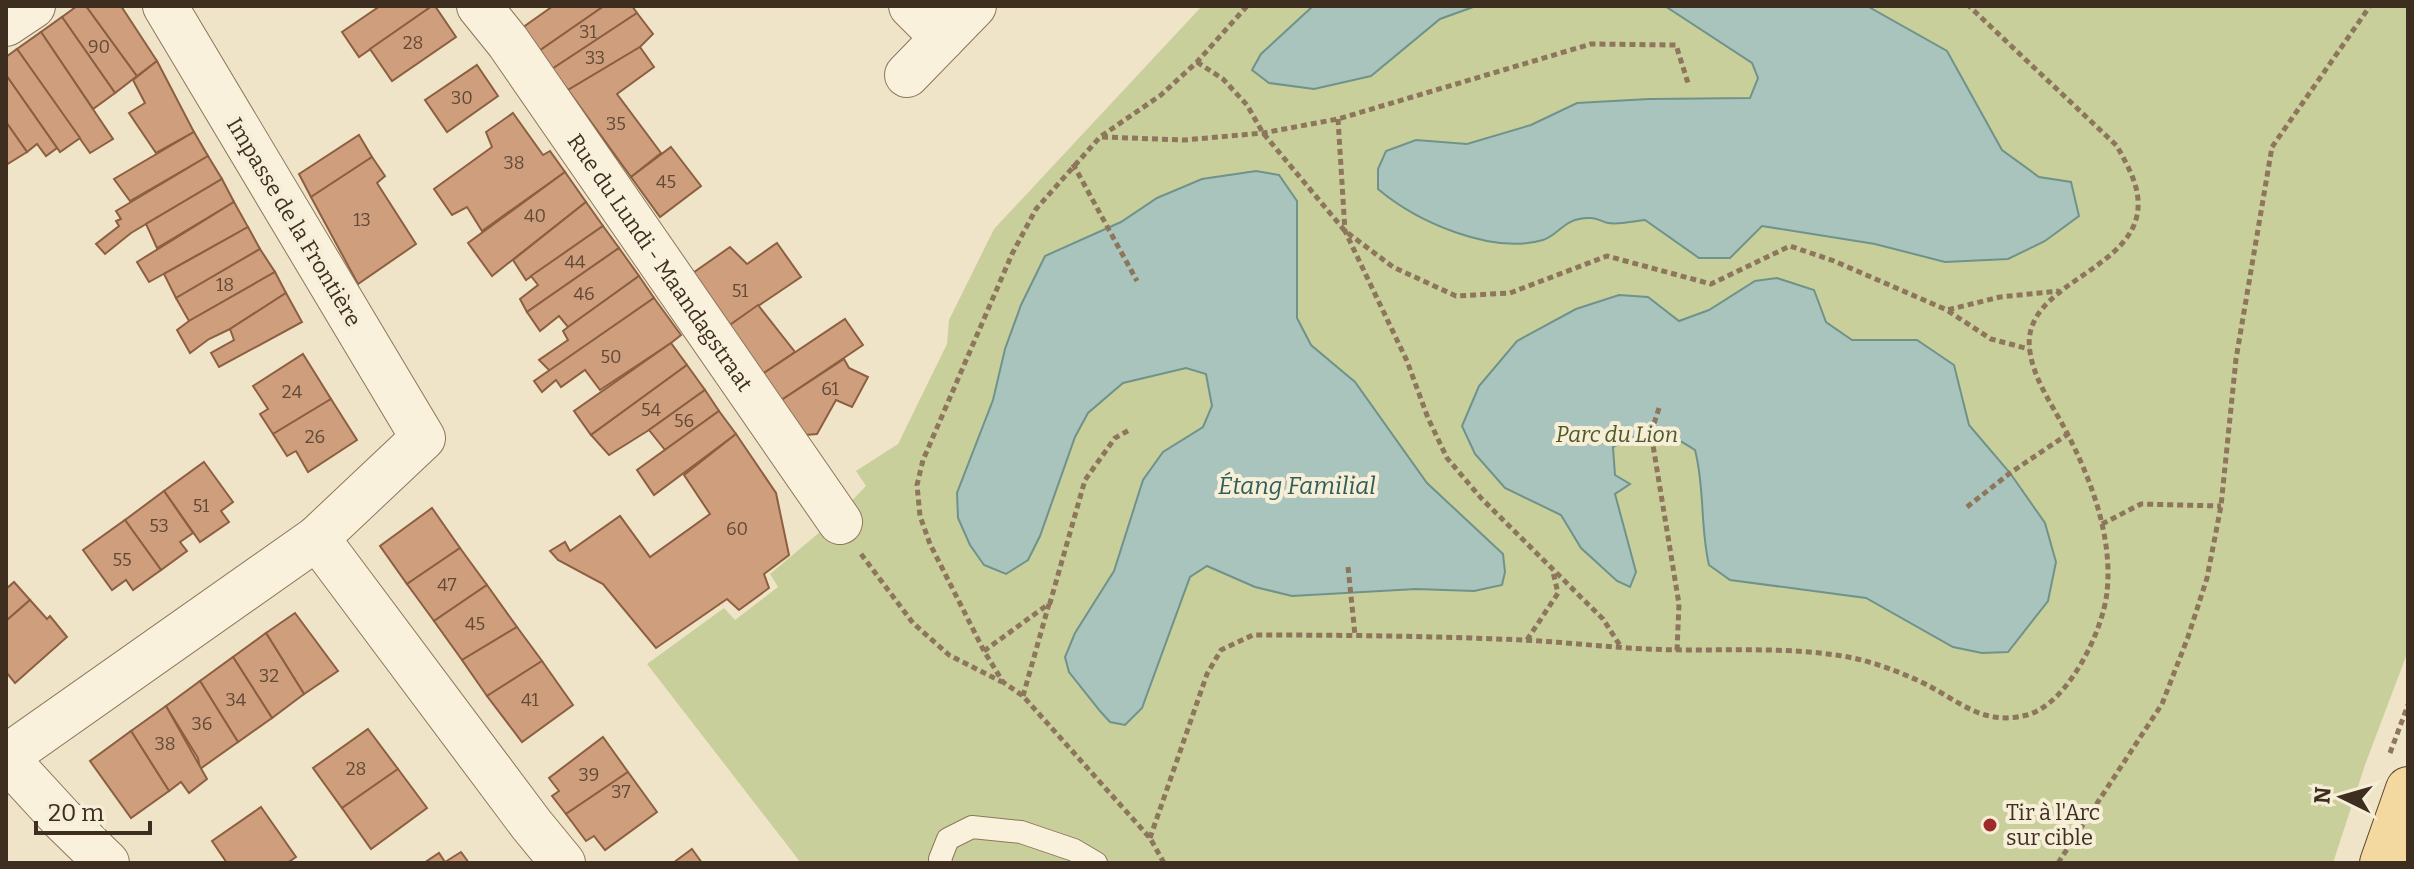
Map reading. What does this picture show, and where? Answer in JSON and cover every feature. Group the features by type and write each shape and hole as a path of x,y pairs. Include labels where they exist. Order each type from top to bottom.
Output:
{"main road":[{"path":"2382,863 2408,789"}],"street":[{"path":"6,24 33,6"},
{"name":"Impasse de la Frontière","path":"165,6 423,438 317,538"},
{"name":"Rue du Lundi - Maandagstraat","path":"479,6 508,42 840,522"},
{"path":"911,6 943,38"},
{"path":"907,75 974,6"},
{"path":"107,863 6,758 317,538 563,863"}],"lane":[{"path":"941,863 948,839 972,827 1021,832 1074,850 1096,863"}],"path":[{"path":"1003,682 930,544 920,516 917,485 932,434 1012,254 1036,209 1100,137 1161,95 1197,62 1247,6"},
{"path":"1150,838 1207,674 1221,650 1253,635 1527,640 1677,651 1759,649 1843,656 1891,669 1988,718 2030,714 2050,702 2075,674 2098,630 2107,593 2108,553 2090,486 2068,434 2047,397 2029,349 2032,330 2038,315 2060,291 2103,261 2125,241 2135,224 2138,200 2130,171 2117,146 1969,6"},
{"path":"2058,863 2162,704 2188,637 2207,578 2221,506 2236,359 2272,147 2370,6"},
{"path":"1100,137 1184,140 1263,133 1338,119 1591,44 1676,45 1688,83"},
{"path":"1197,62 1223,79 1247,105 1263,133 1345,231 1393,267 1456,296 1510,293 1607,256 1711,284 1790,246 1834,261 1947,310 1991,339 2029,349"},
{"path":"1338,119 1345,231 1407,361 1447,458 1481,498 1603,619 1622,648"},
{"path":"1073,164 1137,281"},
{"path":"1947,310 2000,297 2060,291"},
{"path":"1659,408 1651,433 1679,604 1677,651"},
{"path":"1023,696 1085,480 1115,438 1131,429"},
{"path":"1967,507 2068,434"},
{"path":"2102,524 2141,504 2221,506"},
{"path":"840,522 875,575 913,623 949,655 1003,682 1023,696 1150,838 1164,863"},
{"path":"1348,567 1355,635"},
{"path":"1527,640 1558,593 1553,571"},
{"path":"984,651 1050,603"}],"green space":[{"name":"Parc du Lion","path":"1202,6 2408,6 2408,651 2365,765 2333,863 801,863 647,664 724,608 735,620 778,587 770,574 827,526 866,486 856,471 898,444 947,344 949,320 994,229"}],"water":[{"path":"1313,6 1476,6 1440,19 1371,76 1314,89 1269,83 1252,70 1261,54"},
{"path":"1665,6 1867,6 1947,51 2002,150 2039,177 2071,182 2079,216 2045,241 2008,259 1945,262 1875,244 1762,226 1730,258 1699,258 1645,220 1612,223 1582,218 1568,223 1543,240 1501,243 1479,239 1434,224 1378,189 1378,169 1386,151 1416,140 1467,144 1531,125 1577,103 1750,98 1758,78 1752,63"},
{"name":"Étang Familial","path":"1256,171 1279,175 1297,201 1297,318 1311,345 1355,382 1427,483 1503,554 1505,572 1502,585 1474,591 1416,589 1292,596 1255,587 1207,566 1190,577 1142,708 1125,725 1110,722 1069,672 1065,657 1075,633 1114,571 1143,480 1163,452 1203,427 1212,406 1206,374 1186,368 1123,383 1088,413 1075,437 1040,536 1028,560 1006,574 984,565 970,545 958,518 957,493 993,400 1005,349 1021,305 1045,256 1121,222 1157,198 1202,179"},
{"path":"1777,278 1814,290 1826,322 1852,340 1917,340 1954,365 1969,425 2010,473 2045,523 2056,562 2048,601 2008,652 1982,653 1953,647 1866,598 1730,580 1709,565 1695,450 1672,437 1646,433 1613,447 1615,475 1630,484 1615,494 1636,572 1630,587 1617,581 1581,548 1561,515 1505,488 1475,454 1462,426 1479,386 1517,341 1576,309 1619,295 1648,297 1679,321 1709,310 1755,281"}],"building":[{"path":"77,6 86,6 137,76 115,93 62,17"},
{"path":"86,6 121,6 157,61 137,76"},
{"path":"380,6 432,6 359,57 342,32"},
{"path":"432,6 456,37 392,81 370,49"},
{"path":"553,6 604,6 539,51 522,28"},
{"path":"604,6 632,6 637,13 552,69 539,51"},
{"path":"637,13 653,34 640,47 568,90 552,69"},
{"path":"62,17 115,93 93,109 41,32"},
{"path":"41,32 113,139 90,153 17,49"},
{"path":"640,47 654,67 617,94 661,153 631,177 568,90"},
{"path":"17,49 80,138 60,152 6,75 6,57"},
{"path":"157,61 194,132 156,153 129,113 145,103 133,80"},
{"path":"477,65 498,96 447,132 425,100"},
{"path":"6,75 57,148 46,156 37,144 27,152 6,122"},
{"path":"513,113 543,155 550,151 565,172 482,231 467,207 452,215 434,189 492,147 486,132"},
{"path":"6,122 27,152 6,165"},
{"path":"194,132 208,156 130,201 114,179"},
{"path":"359,135 372,157 311,197 299,174"},
{"path":"671,147 701,186 660,217 631,177"},
{"path":"208,156 222,179 131,233 105,254 96,244 119,226 116,221 121,219 116,211"},
{"path":"372,157 385,176 377,183 416,244 358,284 311,197"},
{"path":"565,172 586,202 492,276 468,243"},
{"path":"222,179 234,202 157,248 146,224"},
{"path":"234,202 248,227 149,282 137,262"},
{"path":"586,202 603,226 526,280 513,260"},
{"path":"603,226 619,248 527,312 520,299 538,285 531,276"},
{"path":"248,227 260,249 176,298 164,274"},
{"path":"777,243 801,277 727,327 690,275 730,247 747,264"},
{"path":"619,248 639,276 568,327 559,316 540,331 527,312"},
{"path":"260,249 275,272 189,321 176,298"},
{"path":"275,272 286,293 190,353 177,330"},
{"path":"639,276 654,298 550,371 539,360 568,340 563,331"},
{"path":"286,293 302,322 219,367 211,353 234,340 230,329"},
{"path":"654,298 681,335 600,390 585,370 561,387 556,380 542,392 534,381"},
{"path":"758,305 795,352 761,375 727,327"},
{"path":"845,319 863,345 780,401 761,375"},
{"path":"671,343 687,365 591,435 574,411"},
{"path":"303,354 331,399 273,434 260,414 268,409 253,386"},
{"path":"844,359 849,368 868,377 852,407 836,400 817,434 805,435 780,401"},
{"path":"687,365 705,390 609,455 591,435"},
{"path":"705,390 719,411 665,450 649,430"},
{"path":"331,399 357,440 308,472 296,451 287,456 273,434"},
{"path":"719,411 736,434 654,495 637,470"},
{"path":"736,434 776,493 789,555 764,574 769,588 739,610 727,599 656,648 603,584 558,560 550,551 565,542 570,551 620,516 650,557 710,514 684,475"},
{"path":"204,462 233,502 221,511 229,522 200,542 164,491"},
{"path":"164,491 193,533 180,542 187,551 161,570 125,520"},
{"path":"432,508 460,548 407,584 380,546"},
{"path":"125,520 161,570 133,590 126,580 112,590 83,550"},
{"path":"460,548 487,585 434,621 407,584"},
{"path":"14,582 30,600 6,621 6,589"},
{"path":"487,585 517,627 462,660 434,621"},
{"path":"30,600 47,619 50,616 67,637 15,683 6,672 6,621"},
{"path":"295,613 338,671 304,694 266,633"},
{"path":"517,627 542,661 487,696 462,660"},
{"path":"266,633 304,694 272,718 233,657"},
{"path":"233,657 272,718 238,742 200,681"},
{"path":"542,661 573,705 522,742 487,696"},
{"path":"200,681 238,742 200,769 198,758 166,706"},
{"path":"166,706 207,779 189,793 181,782 169,791 131,731"},
{"path":"368,729 398,769 342,808 313,768"},
{"path":"131,731 169,791 131,818 90,761"},
{"path":"603,737 628,772 566,814 552,796 559,791 549,778"},
{"path":"398,769 427,808 371,849 342,808"},
{"path":"628,772 657,812 605,850 594,836 586,841 566,814"},
{"path":"261,807 296,857 287,863 227,863 212,841"},
{"path":"692,849 702,863 673,863"},
{"path":"461,852 469,863 424,863 439,853 445,862"}],"place":[{"name":"Tir à l'Arc sur cible","path":"1990,825"}]}
